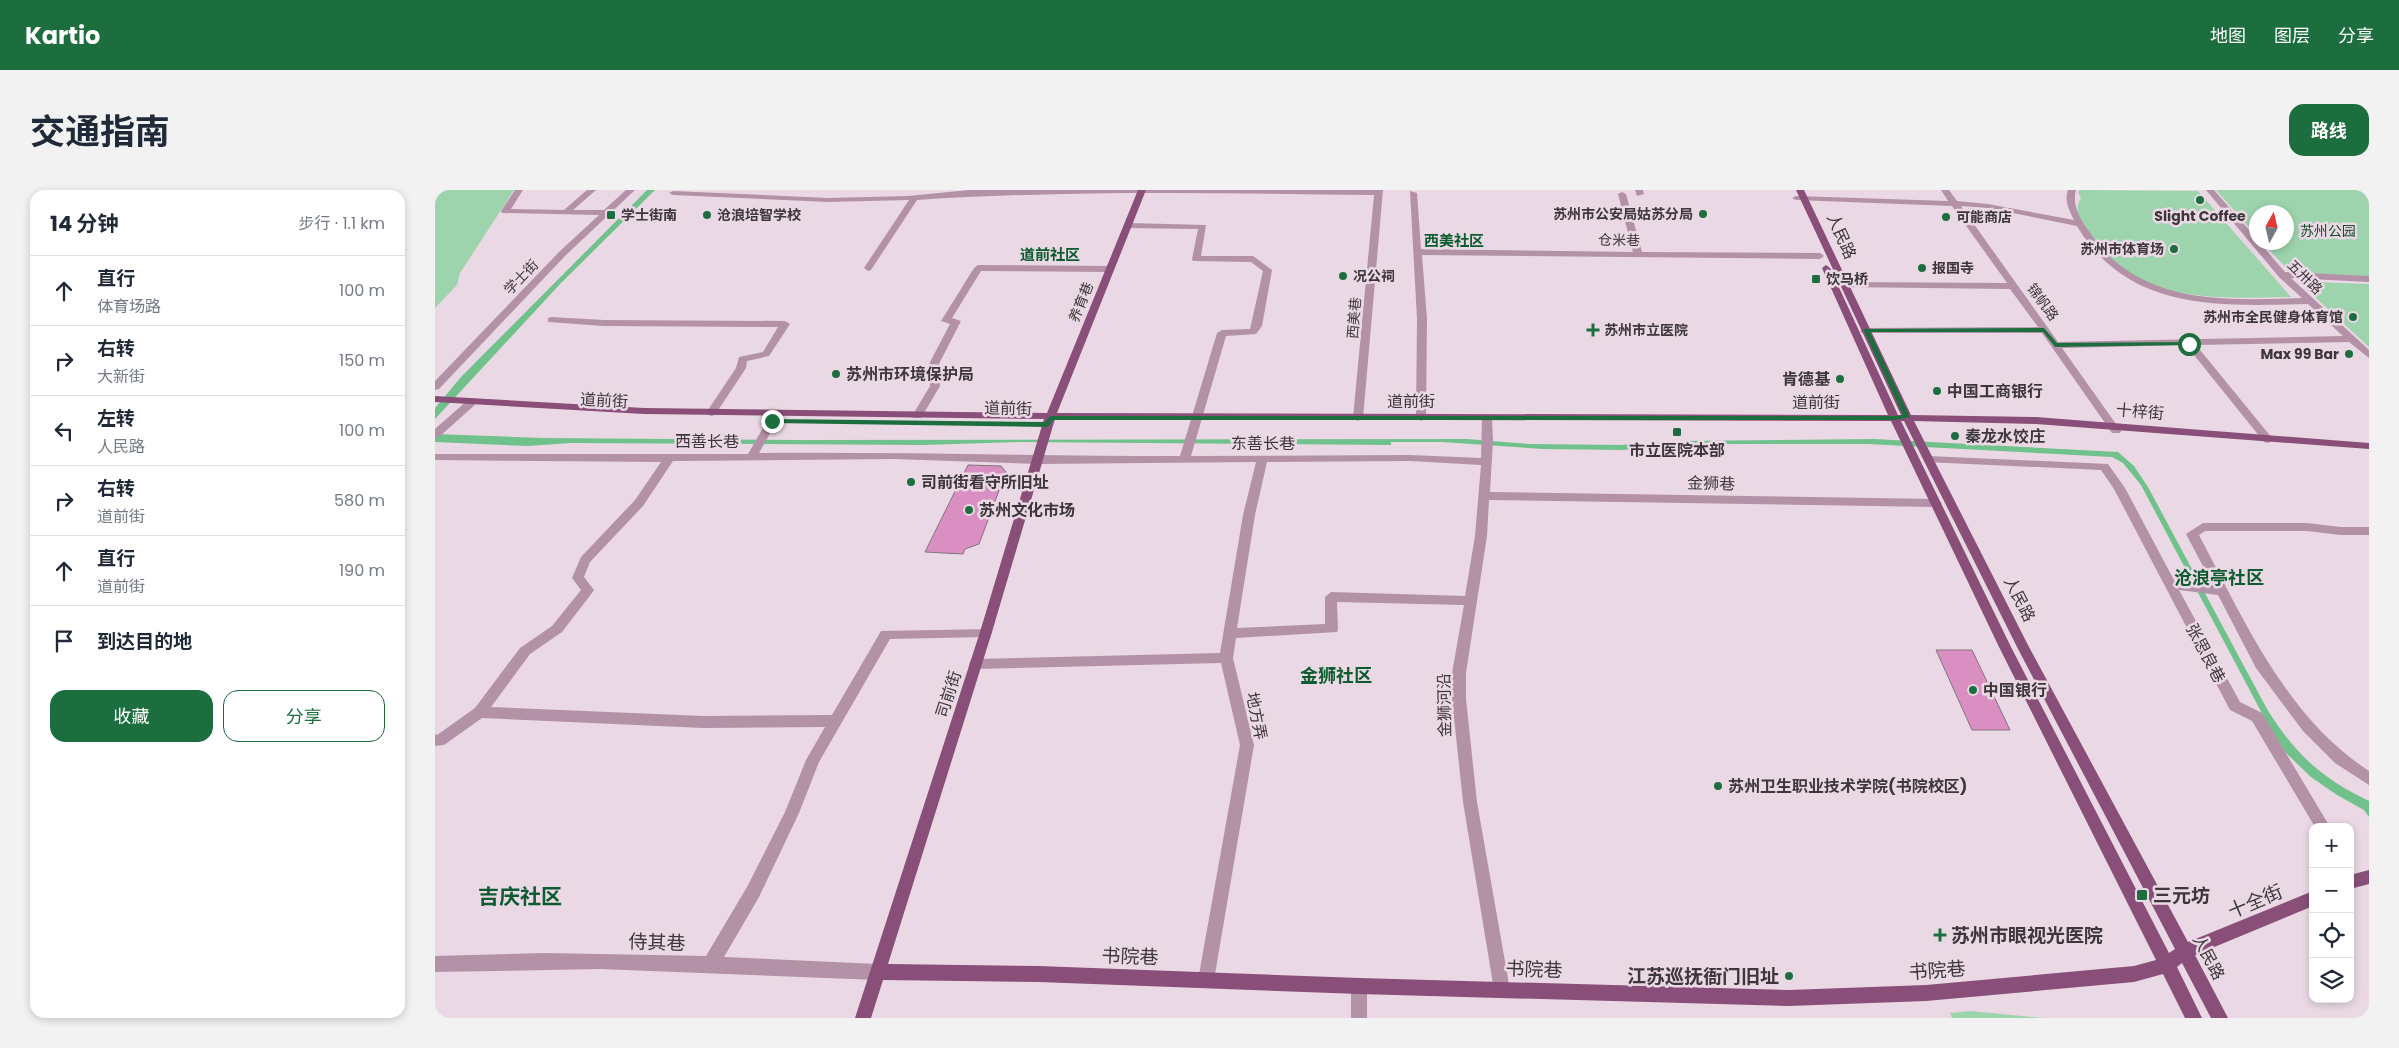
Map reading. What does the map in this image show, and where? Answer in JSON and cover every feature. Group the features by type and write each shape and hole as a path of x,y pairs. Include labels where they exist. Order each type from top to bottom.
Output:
{"main road":[{"name":"养育巷","path":"1046,431 1141,191"},
{"name":"人民路","path":"1798,194 1820,256 1911,454 2006,650 2194,1018"},
{"name":"人民路","path":"1798,194 1917,437 2023,647 2220,1018"},
{"name":"道前街","path":"436,402 711,413 917,416 1046,431"},
{"name":"道前街","path":"470,404 586,416 1046,431 1194,430 1487,421"},
{"name":"道前街","path":"1194,430 1358,418 1898,426 1909,420"},
{"name":"十梓街","path":"1909,420 2115,428 2369,446"},
{"name":"十梓街","path":"2115,428 2261,445 2369,452"},
{"name":"司前街","path":"863,1018 986,632 1039,460 1046,431"},
{"name":"十全街","path":"2184,952 2309,900"},
{"name":"书院巷","path":"877,972 1039,974 1359,986 1789,998 1926,994 2134,974 2166,965 2184,952"}],"street":[{"path":"519,190 505,211 606,213"},
{"path":"566,212 592,190"},
{"name":"学士街","path":"435,387 562,254 631,190"},
{"path":"853,200 861,190"},
{"name":"锦帆路","path":"1945,190 2115,428"},
{"path":"2072,190 2071,199 2081,224 2103,255 2134,280 2157,291 2185,298 2210,301 2310,301"},
{"name":"五卅路","path":"2210,190 2282,275 2369,355"},
{"path":"673,193 853,200 985,191 1379,192"},
{"name":"西美巷","path":"1358,418 1379,192"},
{"path":"1409,192 1417,252 1422,319 1421,418"},
{"path":"1622,194 1638,254"},
{"path":"1798,194 1953,203 2002,208 2081,224"},
{"path":"868,268 915,197"},
{"path":"1128,226 1203,227 1196,259 1253,259 1268,270 1257,326 1253,332 1222,333 1185,460"},
{"name":"仓米巷","path":"1417,252 1820,256"},
{"path":"917,416 935,386 934,364 956,321 946,321 978,268 1109,269"},
{"path":"2282,275 2369,279"},
{"path":"1843,285 2013,286"},
{"path":"551,320 604,323 785,324 766,354 743,359 741,368 711,413"},
{"path":"1865,331 2044,330"},
{"path":"2055,345 2189,344 2352,339"},
{"path":"2189,344 2268,440"},
{"path":"435,435 470,404"},
{"path":"751,457 772,421"},
{"name":"金狮河沿","path":"1487,421 1488,443 1485,496 1459,683 1462,741 1470,802 1502,990"},
{"name":"西善长巷","path":"435,457 670,458 881,455 987,456 1039,460"},
{"path":"435,740 439,740 481,712 525,651 557,629 588,590 578,578 585,560 639,503 670,458"},
{"name":"东善长巷","path":"1039,460 1410,458 1486,462"},
{"name":"张思良巷","path":"1928,458 2104,466 2119,488 2235,706 2257,717 2321,823"},
{"name":"地方弄","path":"1206,980 1247,745 1226,658 1249,515 1262,460"},
{"name":"金狮巷","path":"1485,496 1935,503"},
{"path":"2369,531 2341,531 2307,527 2203,528 2192,534 2215,590 2261,664 2277,681 2314,735 2352,768 2369,779"},
{"path":"2169,584 2215,590"},
{"path":"1230,633 1332,629 1331,597 1471,601"},
{"path":"711,964 753,892 792,813 813,760 886,634 986,632"},
{"path":"976,664 1226,658"},
{"path":"481,712 703,722 836,721"},
{"name":"侍其巷","path":"435,964 584,960 877,972"},
{"path":"1359,986 1359,1018"}],"green space":[{"path":"439,190 514,190 460,273 457,285 435,308 435,196"},
{"name":"苏州市体育场","path":"2080,190 2198,191 2291,297 2234,298 2206,296 2178,292 2152,285 2128,273 2107,256 2088,232 2079,215 2078,207 2081,198 2078,192"},
{"name":"苏州公园","path":"2216,190 2369,190 2369,276 2298,274 2286,268 2269,250 2294,250 2294,205 2249,205 2249,227"},
{"name":"苏州市全民健身体育馆","path":"2312,282 2369,284 2369,347 2303,286"},
{"path":"1971,1011 2042,1018 1952,1018 1950,1013"}],"shaded area":[{"path":"647,190 655,190 561,283 435,419 435,408 461,377"},
{"path":"435,434 543,438 798,440 1467,439 1529,444 1620,445 1676,441 1874,439 2118,452 2134,466 2148,487 2277,725 2299,752 2323,774 2369,801 2369,817 2364,810 2337,795 2311,777 2286,753 2265,719 2141,485 2123,463 2112,457 1868,444 1698,444 1623,450 1543,449 1442,442 1391,442 1391,445 1018,442 923,445 571,443 528,446 435,442"}],"building":[{"name":"苏州文化市场","path":"968,465 1001,466 1006,472 979,544 965,549 963,554 925,552"},
{"name":"中国银行","path":"1936,650 1972,650 2010,730 1972,730"}],"place":[{"name":"Slight Coffee","path":"2200,200"},
{"name":"苏州市公安局姑苏分局","path":"1703,214"},
{"name":"学士街南","path":"611,215"},
{"name":"沧浪培智学校","path":"707,215"},
{"name":"可能商店","path":"1946,217"},
{"name":"苏州市体育场","path":"2174,249"},
{"name":"报国寺","path":"1922,268"},
{"name":"况公祠","path":"1343,276"},
{"name":"饮马桥","path":"1816,279"},
{"name":"苏州市全民健身体育馆","path":"2353,317"},
{"name":"苏州市立医院","path":"1593,330"},
{"name":"Max 99 Bar","path":"2349,354"},
{"name":"苏州市环境保护局","path":"836,374"},
{"name":"肯德基","path":"1840,379"},
{"name":"中国工商银行","path":"1937,391"},
{"name":"市立医院本部","path":"1677,432"},
{"name":"秦龙水饺庄","path":"1955,436"},
{"name":"司前街看守所旧址","path":"911,482"},
{"name":"苏州文化市场","path":"969,510"},
{"name":"中国银行","path":"1973,690"},
{"name":"苏州卫生职业技术学院(书院校区)","path":"1718,786"},
{"name":"三元坊","path":"2142,895"},
{"name":"苏州市眼视光医院","path":"1940,935"},
{"name":"江苏巡抚衙门旧址","path":"1789,976"}],"district":[{"name":"西美社区","path":"1454,241"},
{"name":"道前社区","path":"1050,255"},
{"name":"沧浪亭社区","path":"2219,578"},
{"name":"金狮社区","path":"1336,676"},
{"name":"吉庆社区","path":"520,897"}],"route":[{"path":"772,421 1048,425 1050,418 1895,418 1907,417 1865,331 2044,330 2055,345 2189,344"}]}
